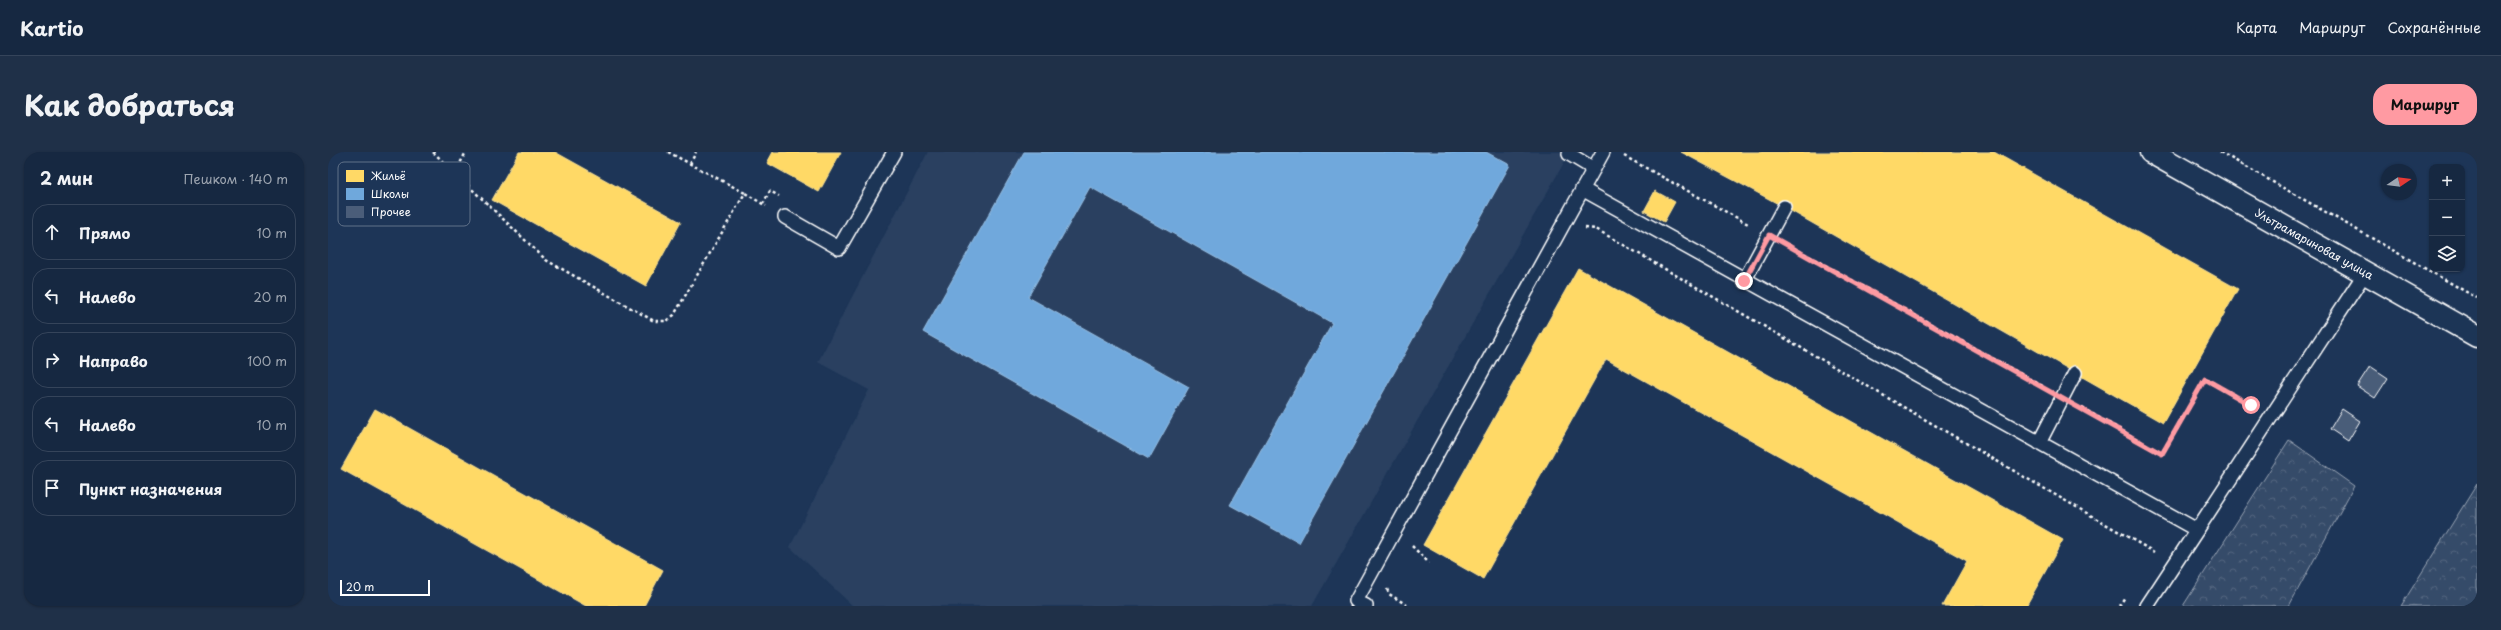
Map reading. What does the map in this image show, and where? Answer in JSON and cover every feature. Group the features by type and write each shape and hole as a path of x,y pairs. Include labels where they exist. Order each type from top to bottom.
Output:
{"street":[{"name":"Ультрамариновая улица","path":"2151,152 2477,336"}],"lane":[{"path":"785,217 839,248 894,152"},
{"path":"1366,606 1356,601 1603,152"},
{"path":"1569,154 1594,169"},
{"path":"1582,189 1744,281 2197,530"},
{"path":"1744,281 1784,207"},
{"path":"2147,606 2365,273"},
{"path":"2039,443 2075,374"}],"path":[{"path":"433,152 443,162"},
{"path":"461,162 466,152"},
{"path":"668,152 785,217"},
{"path":"690,164 696,152"},
{"path":"2220,152 2477,298"},
{"path":"1618,153 2062,397 2162,454 2205,379 2251,405"},
{"path":"470,187 546,260 654,321 667,321 674,314 745,194"},
{"path":"763,204 770,191 783,199"},
{"path":"1580,232 1584,228 1596,229 2154,552"},
{"path":"1409,543 1429,563"},
{"path":"1385,585 1389,594 1407,605"}],"shaded area":[{"path":"928,152 1570,152 1312,606 853,606 790,547 869,390 818,362"}],"green space":[{"path":"2289,440 2354,486 2289,606 2183,606"},
{"path":"2477,484 2477,606 2401,606"}],"building: Жильё":[{"path":"519,152 555,152 681,222 646,286 492,200"},
{"path":"773,152 841,152 819,192 767,163"},
{"path":"1681,152 1994,152 2238,289 2163,423 1784,207"},
{"path":"1655,191 1675,202 1664,222 1644,211"},
{"path":"1578,268 2063,540 2026,606 1942,606 1967,561 1606,359 1483,579 1423,545"},
{"path":"375,409 663,570 644,606 586,606 341,469"}],"building: Школы":[{"path":"1024,152 1486,152 1510,165 1299,543 1230,505 1332,323 1090,187 1028,297 1189,387 1149,459 923,332"}],"building: Прочее":[{"path":"2370,366 2388,378 2375,398 2357,386"},
{"path":"2342,409 2360,421 2348,441 2330,429"}],"route":[{"path":"1744,281 1769,235 2162,454 2205,379 2251,405"}]}
